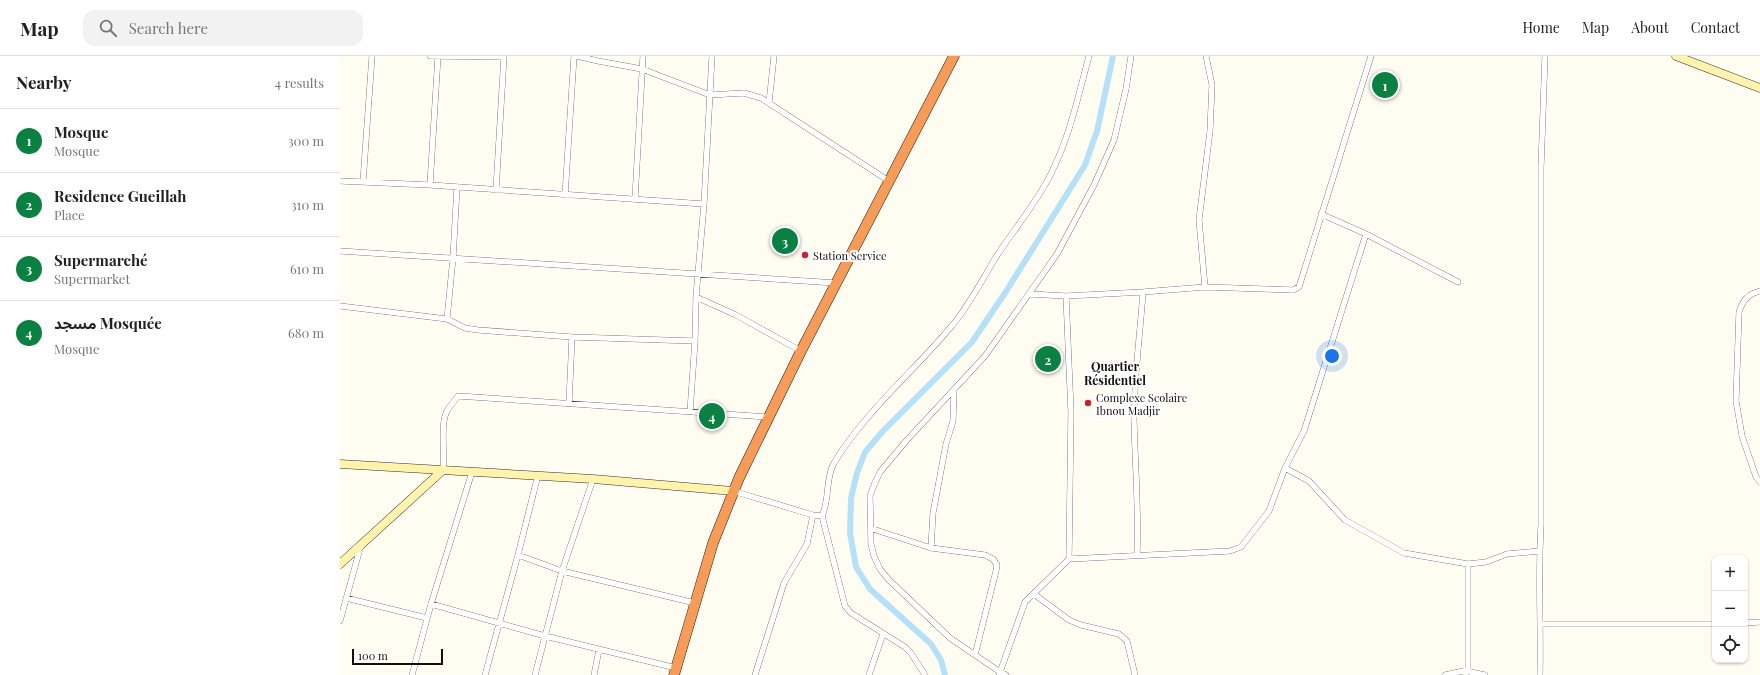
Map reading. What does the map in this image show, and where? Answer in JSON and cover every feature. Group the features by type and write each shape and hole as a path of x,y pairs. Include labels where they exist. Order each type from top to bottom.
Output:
{"highway":[{"path":"675,672 713,543 733,491 767,417 954,56"}],"street":[{"path":"363,182 372,56"},
{"path":"430,56 504,56 496,190"},
{"path":"430,185 438,56"},
{"path":"565,195 575,56 598,62 642,69 710,95 752,94 769,103 889,181"},
{"path":"636,199 643,56"},
{"path":"690,412 712,56"},
{"path":"769,103 774,56"},
{"path":"925,675 908,650 847,610 822,516 825,509 829,475 833,464 864,421 951,327 1008,238 1042,189 1055,165 1074,114 1089,56"},
{"path":"1006,675 999,674 950,638 889,580 880,569 874,556 870,528 870,496 880,472 907,440 985,356 1057,254 1094,185 1114,140 1132,56"},
{"path":"1205,287 1199,220 1210,131 1212,85 1206,56"},
{"path":"1030,294 1066,296 1205,287 1254,290 1296,289 1299,287 1371,56"},
{"path":"1540,675 1541,624 1539,551 1541,509 1541,167 1545,56"},
{"path":"1676,56 1760,88"},
{"path":"340,181 430,185 704,204"},
{"path":"446,319 453,258 457,187"},
{"path":"1321,214 1366,234 1458,282"},
{"path":"999,674 1025,602 1070,559 1230,552 1241,547 1268,511 1285,468 1304,431 1366,234"},
{"path":"340,251 836,284"},
{"path":"1760,291 1746,297 1739,312 1736,392 1742,436 1756,477 1760,482"},
{"path":"1137,555 1138,530 1134,420 1135,385 1143,292"},
{"path":"1066,296 1071,412 1070,559"},
{"path":"696,297 736,316 801,351"},
{"path":"340,306 446,319 465,328 572,337 695,341"},
{"path":"569,404 572,337"},
{"path":"931,548 933,513 946,444 952,421 954,390"},
{"path":"340,564 443,470 445,457 443,438 446,412 458,396 767,417"},
{"path":"340,464 538,475 733,491 813,515 822,516"},
{"path":"1285,468 1310,481 1345,520 1404,553 1468,564 1486,562 1507,554 1539,551"},
{"path":"412,675 431,604 472,472"},
{"path":"485,675 538,475"},
{"path":"535,675 562,570 593,479"},
{"path":"755,675 784,583 807,544 813,515"},
{"path":"870,528 931,548 985,555 994,559 997,565 975,655"},
{"path":"340,621 362,544"},
{"path":"518,555 562,570 695,604"},
{"path":"1468,564 1468,670"},
{"path":"1034,594 1069,620 1081,625 1119,634 1127,641 1135,675"},
{"path":"346,598 427,618"},
{"path":"431,604 675,672"},
{"path":"1748,623 1760,622"},
{"path":"1541,624 1712,624"},
{"path":"869,675 883,634"},
{"path":"594,675 599,650"},
{"path":"1445,675 1468,670 1470,672 1485,675"}],"waterway":[{"path":"945,675 941,660 931,644 870,589 856,567 850,533 851,498 857,473 865,452 883,431 972,342 1005,293 1085,165 1097,131 1113,56"}],"place":[{"name":"Mosque","path":"1385,85"},
{"name":"Supermarché","path":"785,241"},
{"name":"Station Service","path":"805,255"},
{"name":"Residence Gueillah","path":"1048,359"},
{"name":"Complexe Scolaire Ibnou Madjir","path":"1088,403"},
{"name":"مسجد Mosquée","path":"712,416"}],"district":[{"name":"Quartier Résidentiel","path":"1115,373"}]}
